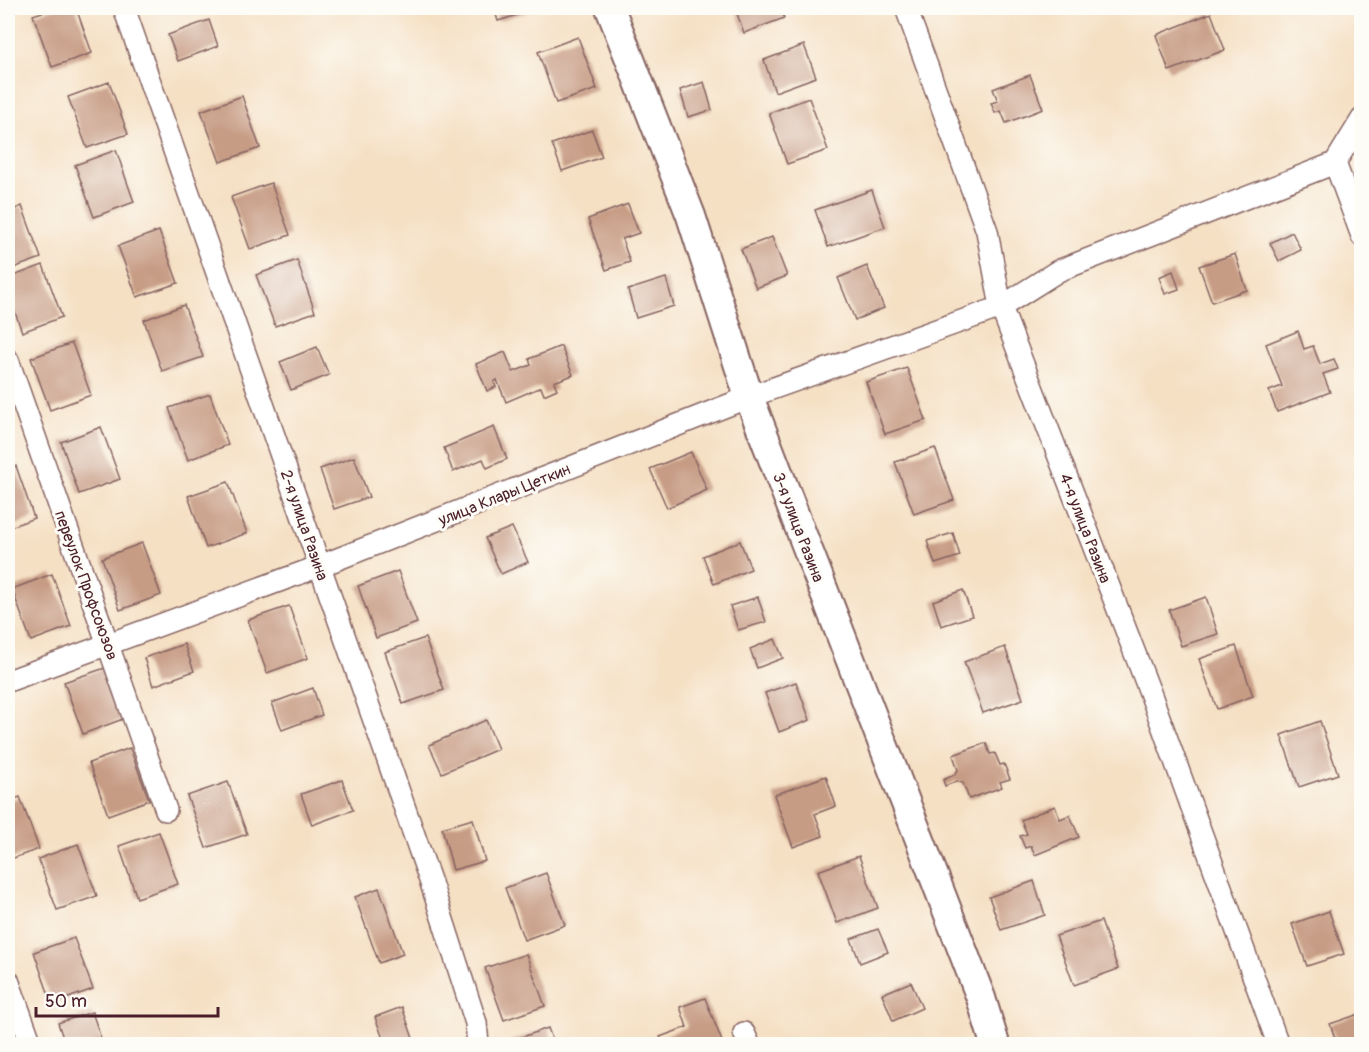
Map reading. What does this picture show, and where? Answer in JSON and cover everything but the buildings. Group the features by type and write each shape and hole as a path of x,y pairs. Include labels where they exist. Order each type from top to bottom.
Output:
{"street":[{"name":"2-я улица Разина","path":"124,8 431,883 476,1023 478,1044"},
{"name":"3-я улица Разина","path":"610,8 691,216 749,397 977,987 994,1044"},
{"name":"4-я улица Разина","path":"906,8 987,231 1001,307 1151,695 1278,1044"},
{"path":"1362,118 1335,163 1362,236"},
{"name":"улица Клары Цеткин","path":"8,681 320,567 749,397 1001,307 1058,271 1335,163"},
{"name":"переулок Профсоюзов","path":"8,360 166,810"},
{"path":"8,980 31,1044"}]}
